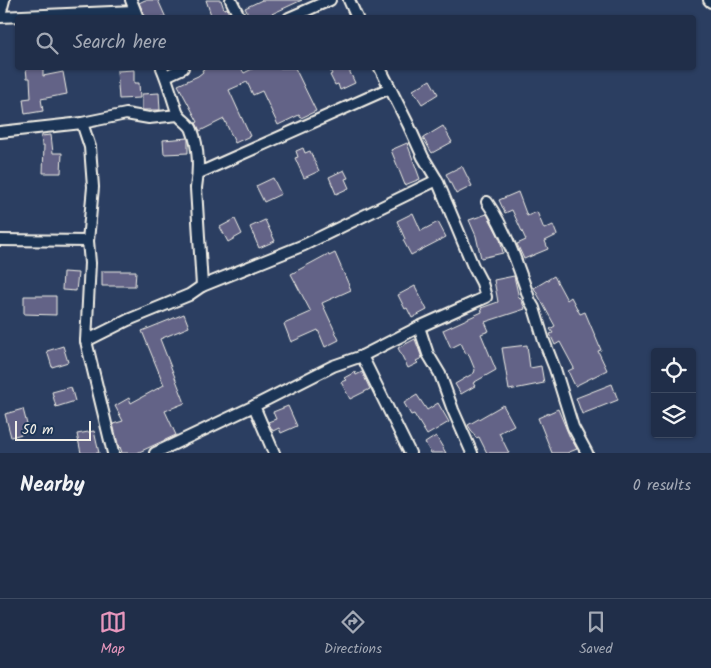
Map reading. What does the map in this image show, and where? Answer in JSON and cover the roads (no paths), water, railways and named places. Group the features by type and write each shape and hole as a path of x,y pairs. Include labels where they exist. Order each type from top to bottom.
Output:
{"street":[{"path":"4,0 0,16 15,16"},
{"path":"68,15 136,14 131,0"},
{"path":"231,0 238,15"},
{"path":"296,15 330,0"},
{"path":"349,0 356,15"},
{"path":"155,453 334,366 362,356 419,326 486,297 482,283 437,180 423,158 381,70"},
{"path":"164,72 178,115 192,128 198,158 199,173 196,188 202,286"},
{"path":"199,173 390,88"},
{"path":"0,132 82,122 126,114 149,118 178,115"},
{"path":"82,122 90,147 92,170 86,341 113,453"},
{"path":"86,341 128,320 189,295 202,286 304,245 437,180"},
{"path":"487,202 494,211 502,228 534,308 573,427 587,453"},
{"path":"0,240 88,242"},
{"path":"419,326 428,354 440,374 472,453"},
{"path":"362,356 410,453"},
{"path":"254,406 274,453"}]}
